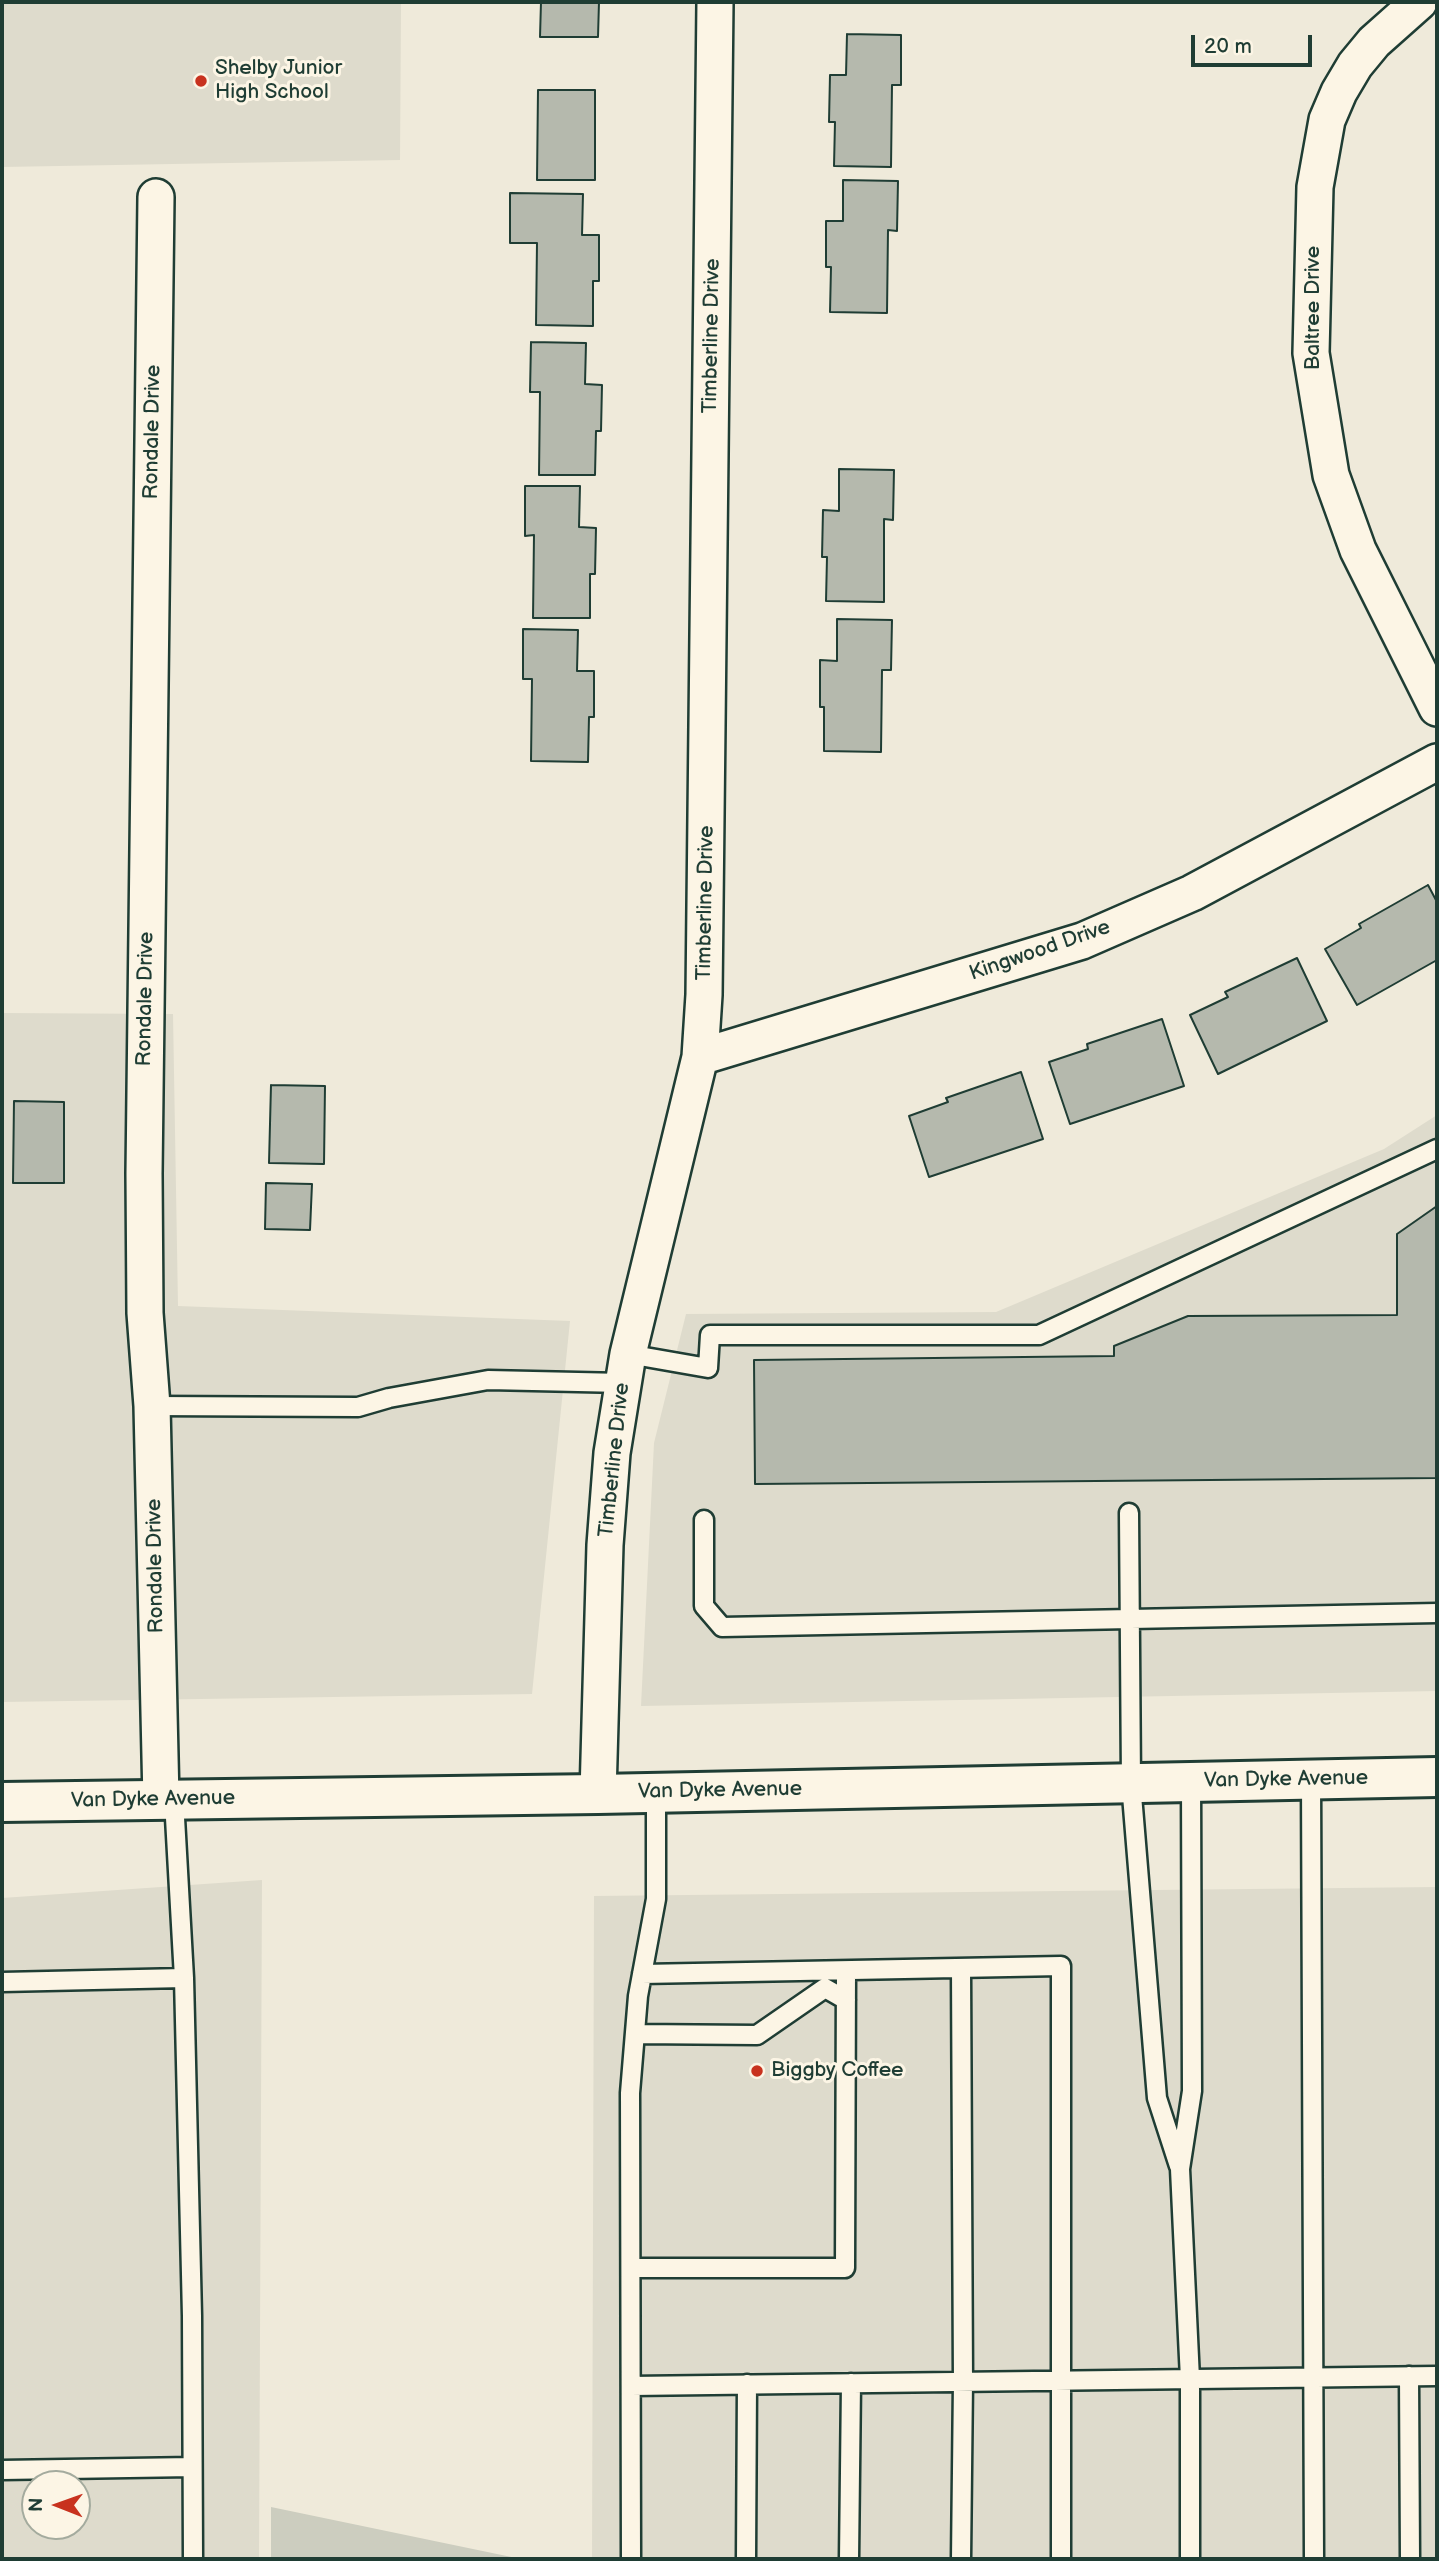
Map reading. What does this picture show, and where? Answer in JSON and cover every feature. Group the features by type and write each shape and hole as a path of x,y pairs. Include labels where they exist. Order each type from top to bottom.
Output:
{"main road":[{"name":"Van Dyke Avenue","path":"2,1802 598,1794 1437,1777"}],"street":[{"name":"Timberline Drive","path":"598,1794 605,1545 612,1453 625,1369 700,1057 706,908 715,2"},
{"name":"Baltree Drive","path":"1419,2 1374,42 1354,65 1327,120 1315,187 1311,353 1331,475 1358,550 1437,708"},
{"name":"Rondale Drive","path":"156,197 144,1173 145,1313 152,1406 167,1800"},
{"name":"Kingwood Drive","path":"700,1057 1082,941 1192,893 1345,814 1437,762"}],"lane":[{"path":"152,1406 358,1407 390,1398 488,1381 625,1369 708,1368 710,1335 1039,1335 1437,1149"},
{"path":"1129,1513 1131,1783 1157,2098 1180,2169"},
{"path":"704,1520 704,1606 722,1627 1437,1613"},
{"path":"1311,1779 1314,2559"},
{"path":"1190,2559 1190,2379 1180,2169 1192,2091 1191,1782"},
{"path":"631,2559 630,2093 642,1975 656,1899 656,1791"},
{"path":"167,1800 184,1978 192,2316 193,2559"},
{"path":"642,1975 1061,1966 1061,2559"},
{"path":"961,1969 961,2559"},
{"path":"631,2268 845,2267 846,1972"},
{"path":"2,1982 184,1978"},
{"path":"635,2034 757,2035 825,1989 846,2000"},
{"path":"1409,2376 1410,2559"},
{"path":"631,2386 1437,2376"},
{"path":"849,2559 850,2383"},
{"path":"746,2559 747,2384"},
{"path":"2,2470 192,2468"}],"shaded area":[{"name":"Shelby Junior High School","path":"2,2 401,2 400,160 2,167"},
{"path":"2,1013 173,1014 178,1306 570,1321 532,1694 2,1702"},
{"path":"1437,1115 1437,1691 641,1706 654,1443 686,1314 996,1312 1384,1149"},
{"path":"262,1880 259,2559 2,2559 2,1898"},
{"path":"1437,1887 1437,2559 592,2559 594,1896"},
{"path":"271,2507 521,2559 271,2559"}],"building":[{"path":"541,2 599,2 598,37 540,37"},
{"path":"847,34 901,35 901,85 892,85 891,167 834,166 835,122 829,122 830,75 846,75"},
{"path":"538,90 595,90 595,180 537,180"},
{"path":"843,180 898,181 897,231 888,230 887,313 830,312 831,267 826,267 826,221 843,221"},
{"path":"510,193 583,194 582,235 599,235 599,281 593,281 593,326 536,325 537,243 510,243"},
{"path":"531,342 586,343 585,384 602,385 601,431 596,431 595,475 539,475 540,392 530,392"},
{"path":"839,469 894,470 893,520 884,519 884,602 826,601 827,557 822,557 823,510 839,511"},
{"path":"525,486 580,486 579,527 596,528 595,574 590,574 590,618 533,618 534,535 525,536"},
{"path":"837,619 892,620 891,670 882,670 881,752 824,751 820,660 837,661"},
{"path":"523,629 578,630 577,671 594,671 594,717 589,717 588,762 531,761 532,679 523,679"},
{"path":"1428,885 1437,902 1437,960 1357,1005 1325,949 1361,928 1359,924"},
{"path":"1297,958 1327,1021 1218,1074 1190,1015 1228,997 1225,992"},
{"path":"1162,1019 1184,1086 1070,1124 1049,1062 1088,1049 1087,1044"},
{"path":"1021,1072 1043,1139 929,1177 909,1116 948,1102 946,1098"},
{"path":"271,1085 325,1086 324,1164 269,1163"},
{"path":"14,1101 64,1102 64,1183 13,1183"},
{"path":"266,1183 312,1184 310,1230 265,1229"},
{"path":"1437,1206 1437,1478 755,1484 754,1360 1114,1356 1114,1346 1188,1316 1397,1315 1397,1234"}],"place":[{"name":"Shelby Junior High School","path":"201,81"},
{"name":"Biggby Coffee","path":"757,2071"}]}
